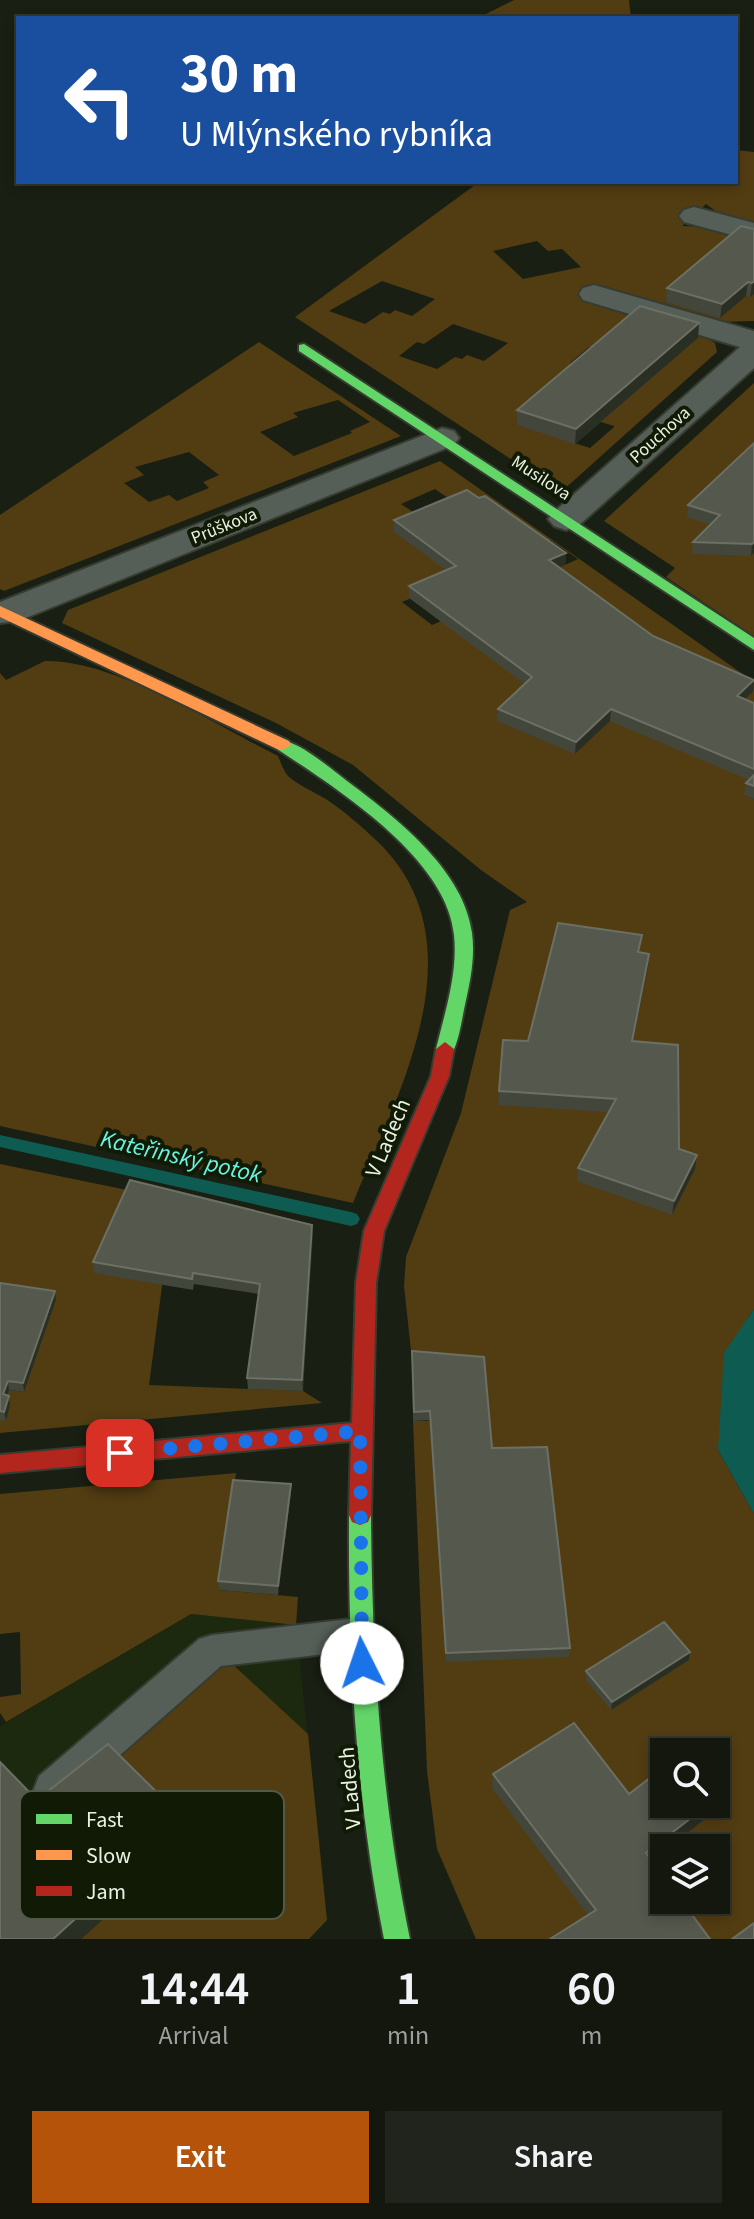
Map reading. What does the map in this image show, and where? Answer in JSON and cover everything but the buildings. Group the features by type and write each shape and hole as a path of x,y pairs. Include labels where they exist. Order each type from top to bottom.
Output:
{"street":[{"path":"694,216 754,232"},
{"path":"594,294 754,341"},
{"name":"Musilova","path":"304,348 754,645"},
{"name":"Pouchova","path":"566,519 754,351"},
{"name":"Průškova","path":"2,612 442,438"},
{"name":"V Ladech","path":"2,612 282,744 339,781 435,869 460,917 463,965 440,1076 374,1231 369,1256 360,1431 359,1634 382,1871 397,1939"},
{"path":"0,1464 360,1431"}],"lane":[{"path":"53,1789 212,1651 359,1634"}],"shaded area":[{"path":"514,0 629,0 631,16 482,16"},
{"path":"738,150 754,152 754,224 721,215 706,204 682,226 708,227 754,240 754,321 719,322 604,286 587,300 707,338 715,343 717,352 561,492 295,317 476,184 738,184","holes":["537,241 548,251 562,249 581,267 523,279 493,251","382,281 435,299 412,316 395,310 390,314 383,312 365,324 329,311","453,324 508,343 484,361 467,355 462,359 455,357 437,369 399,356 417,342 424,344","589,347 597,349 642,386 570,363","542,404 614,427 590,448 518,425"]},
{"path":"259,342 401,436 4,591 0,589 0,515","holes":["338,400 370,422 350,431 352,433 294,456 260,432 298,417 293,413","189,452 219,475 203,482 209,488 177,501 169,495 149,502 124,483 144,475 135,467"]},
{"path":"754,383 754,636 666,577 675,568 604,521"},
{"path":"440,461 754,682 754,767 745,795 754,799 754,1309 749,1316 718,1450 754,1514 754,1930 741,1939 476,1939 437,1849 427,1771 413,1421 488,1419 484,1365 412,1360 404,1286 406,1257 461,1113 510,910 527,902 481,870 353,765 276,723 62,623 68,610","holes":["435,489 458,505 416,514 401,504","550,540 578,559 432,625 402,602"]},
{"path":"45,661 73,663 133,682 278,756 289,777 359,824 377,841 408,881 424,925 428,971 422,1019 391,1114 353,1203 0,1126 0,673 6,680"},
{"path":"0,1164 132,1191 163,1279 149,1385 303,1391 322,1403 0,1433 0,1417 9,1390 24,1392 0,1291"},
{"path":"236,1473 219,1590 298,1597 296,1625 191,1614 6,1722 0,1713 0,1697 21,1694 20,1632 0,1634 0,1494"},
{"path":"191,1614 296,1625 327,1920 309,1939 0,1939 0,1726"},
{"path":"229,1661 308,1734 327,1920 309,1939 81,1939 103,1919 284,1919 284,1791 136,1791 109,1764"}],"water":[{"path":"754,1309 754,1514 718,1450 724,1353"}],"waterway":[{"name":"Kateřinský potok","path":"0,1141 351,1219"}],"traffic: fast":[{"path":"304,348 754,645"},
{"path":"283,745 385,820 432,868 449,893 460,917 464,950 445,1049"},
{"path":"360,1515 366,1728 378,1834 397,1939"}],"traffic: slow":[{"path":"0,611 283,745"}],"traffic: jam":[{"path":"360,1515 366,1283 374,1231 440,1076 445,1049"},
{"path":"0,1464 360,1431"}],"route":[{"path":"120,1453 360,1431 359,1634 362,1663"}]}
